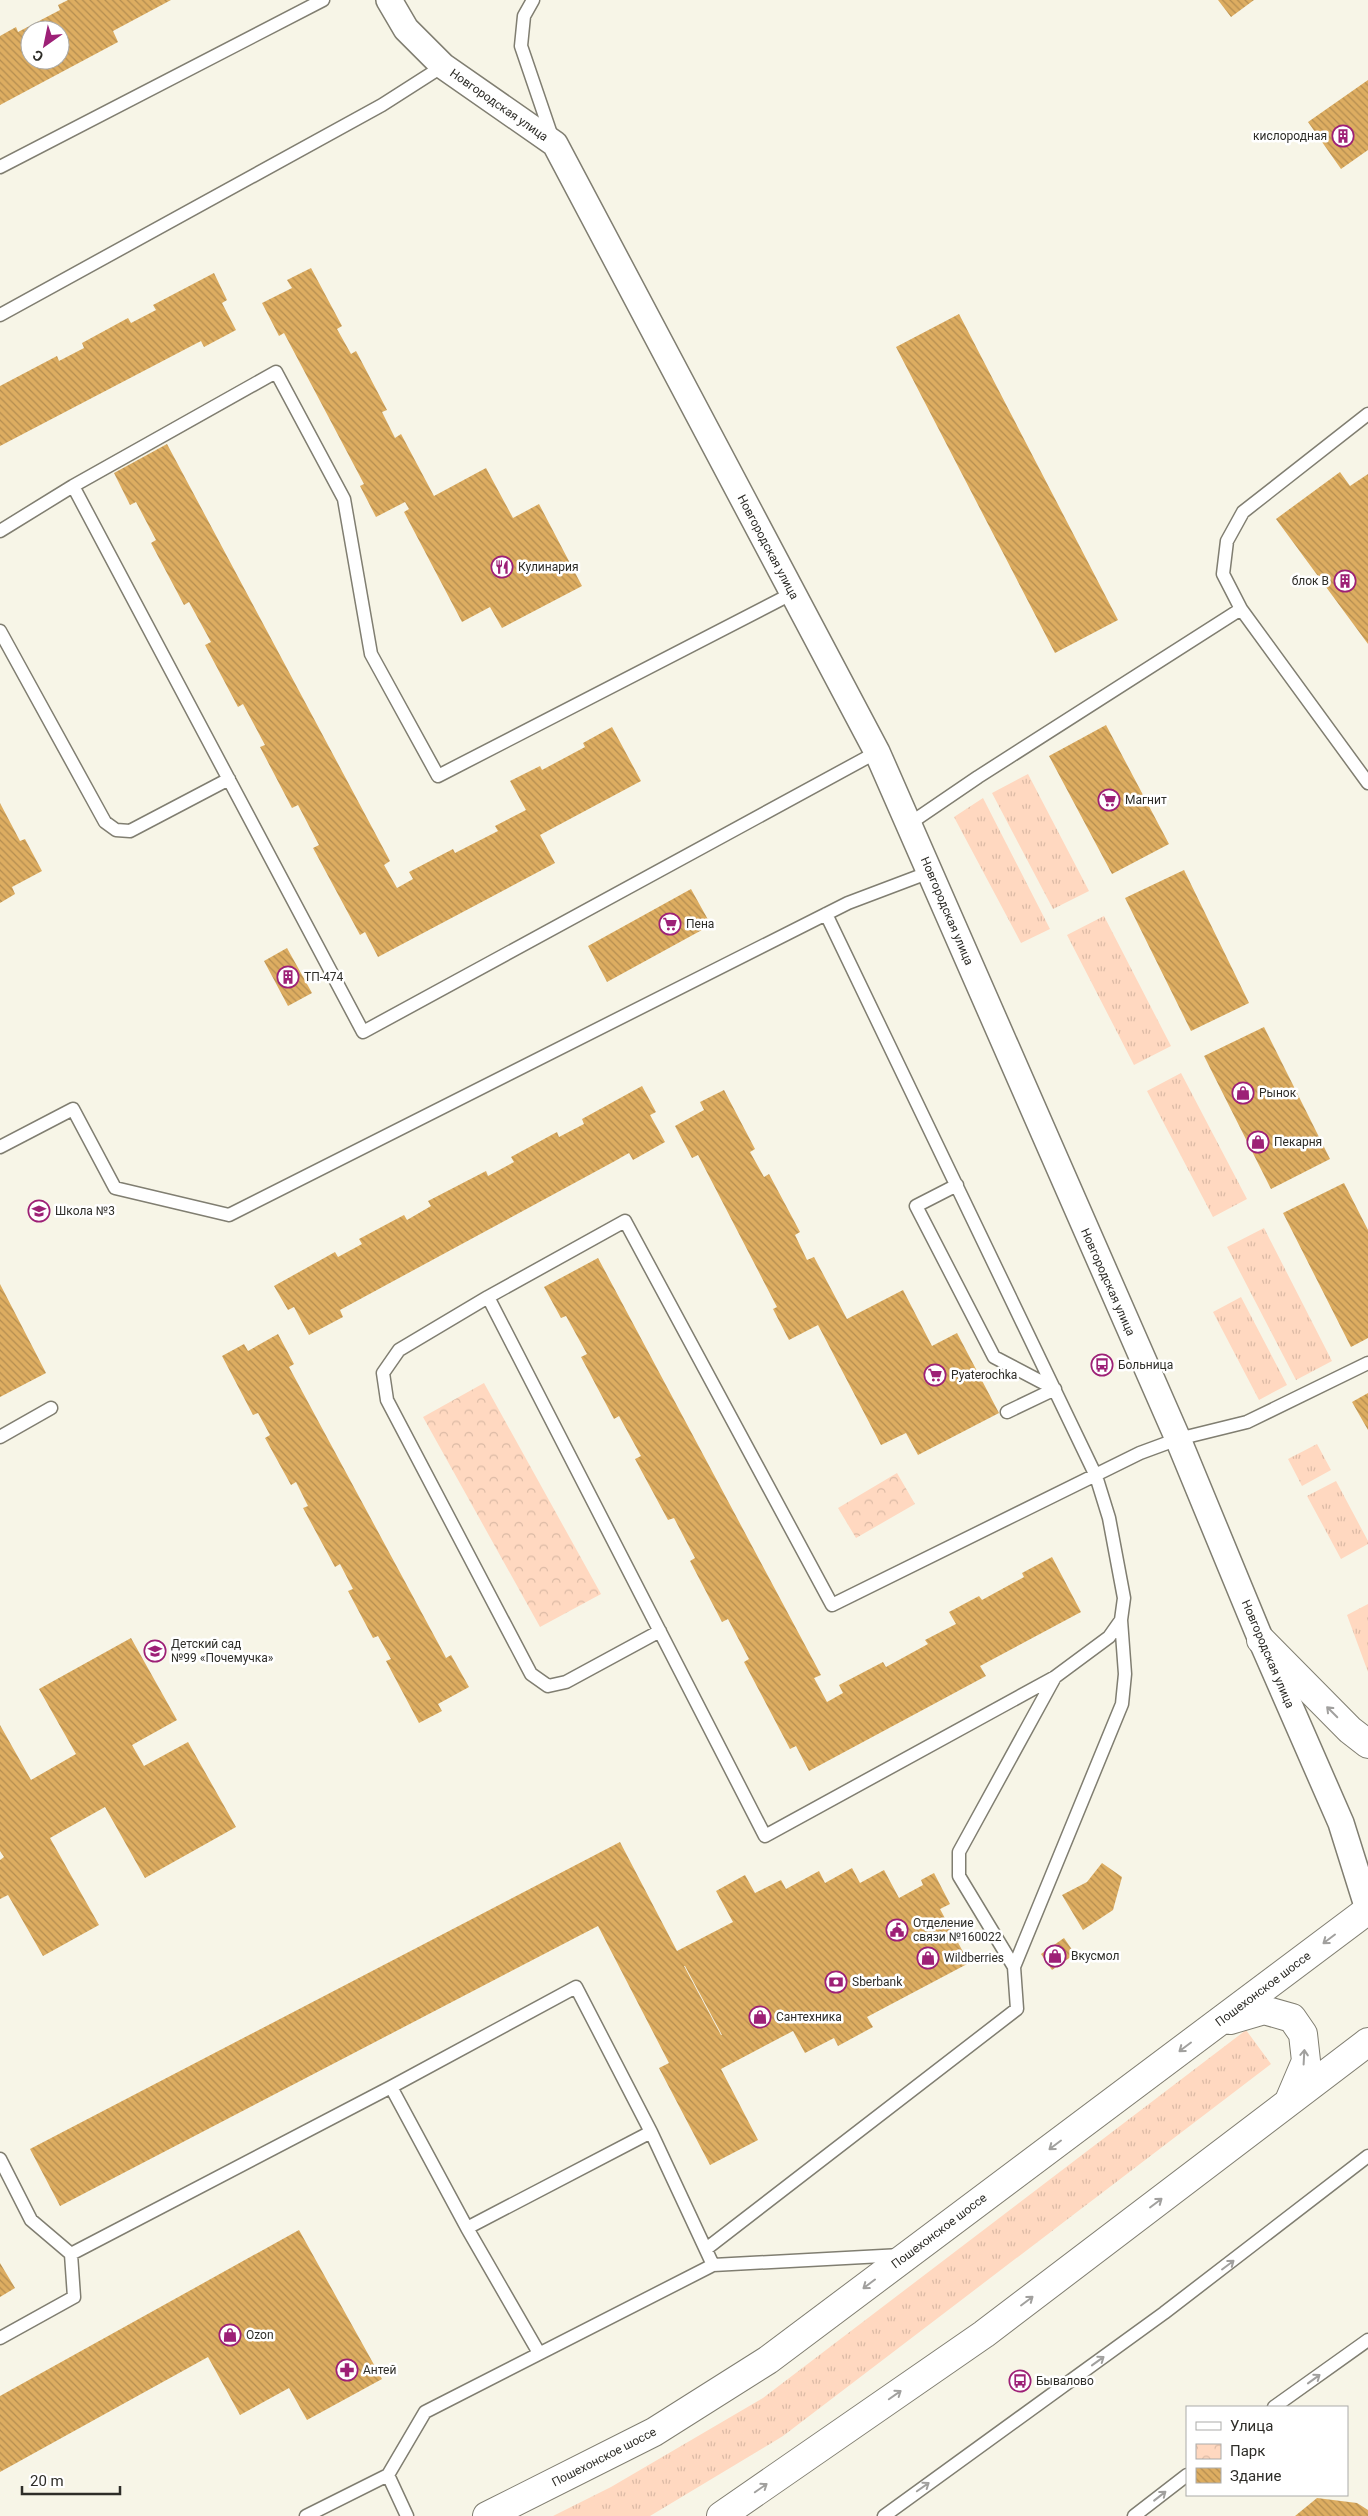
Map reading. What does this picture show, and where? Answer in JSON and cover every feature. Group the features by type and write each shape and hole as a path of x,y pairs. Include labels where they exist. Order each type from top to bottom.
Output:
{"main road":[{"path":"1261,1640 1350,1730 1368,1744"},
{"name":"Пошехонское шоссе","path":"487,2516 662,2426 768,2360 1368,1909"},
{"path":"1217,2023 1264,2010 1292,2018 1304,2034 1306,2060 1288,2102"},
{"path":"721,2516 984,2334 1368,2042"}],"street":[{"name":"Новгородская улица","path":"389,0 406,30 443,66 555,144 877,752 1108,1283 1178,1439 1261,1640 1340,1823 1368,1909"}],"lane":[{"path":"0,167 323,0"},
{"path":"533,0 524,16 521,46 555,144"},
{"path":"0,315 382,105 443,66"},
{"path":"0,531 73,486 276,372 344,500 371,654 438,776 793,593"},
{"path":"1368,414 1243,512 1227,541 1223,574 1241,608 1368,783"},
{"path":"73,486 363,1032 877,752"},
{"path":"909,824 978,777 1241,608"},
{"path":"0,631 105,822 116,830 130,831 229,779"},
{"path":"0,1147 73,1109 115,1188 229,1215 848,903 930,872"},
{"path":"706,2249 1017,2009 1014,1967 1122,1704 1126,1674 1121,1620 1124,1598 1109,1518 1096,1476 826,914"},
{"path":"957,1186 916,1206 994,1357 1055,1389"},
{"path":"660,1631 566,1682 548,1686 531,1674 387,1400 384,1373 399,1350 488,1297 625,1221 832,1605 1140,1453 1178,1439 1247,1422 1368,1363"},
{"path":"488,1297 765,1836 1055,1677 1109,1637 1121,1620"},
{"path":"1007,1412 1055,1389"},
{"path":"0,1437 51,1408"},
{"path":"1014,1967 960,1876 960,1852 1055,1677"},
{"path":"71,2254 391,2088 576,1987 651,2132 713,2265"},
{"path":"391,2088 467,2228 539,2353"},
{"path":"467,2228 651,2132"},
{"path":"884,2516 1164,2313 1368,2156"},
{"path":"0,2159 31,2220 71,2254 74,2297 0,2338"},
{"path":"306,2516 388,2475 425,2412 713,2265 908,2254"},
{"path":"1275,2406 1368,2340"},
{"path":"388,2475 407,2516"},
{"path":"1134,2516 1186,2476"}],"green space":[{"path":"1028,774 1089,891 1053,909 992,793"},
{"path":"983,798 1050,929 1021,943 954,817"},
{"path":"1104,916 1171,1046 1134,1065 1067,935"},
{"path":"1181,1073 1247,1199 1213,1217 1147,1091"},
{"path":"1264,1228 1332,1361 1296,1380 1227,1247"},
{"path":"1241,1297 1287,1385 1259,1400 1213,1312"},
{"path":"484,1383 601,1594 540,1627 423,1417"},
{"path":"1317,1444 1331,1470 1302,1486 1288,1459"},
{"path":"897,1473 915,1504 856,1538 838,1508"},
{"path":"1336,1481 1368,1541 1368,1544 1341,1559 1307,1496"},
{"path":"1368,1604 1368,1672 1347,1615"},
{"path":"1246,2030 1271,2064 783,2436 650,2516 553,2516 611,2487 763,2398"}],"building":[{"path":"68,0 171,0 113,31 118,42 70,68 70,20 41,20 60,10 58,5"},
{"path":"1218,0 1254,0 1231,17"},
{"path":"16,27 18,32 20,31 20,70 66,70 0,105 0,36"},
{"name":"кислородная","path":"1368,80 1368,150 1341,169 1308,122"},
{"path":"311,268 342,326 337,329 351,354 356,351 387,410 382,412 395,438 401,434 434,496 486,468 513,518 539,504 582,586 502,628 490,607 462,622 404,512 409,509 405,502 376,517 360,486 364,484 284,333 279,336 262,303 292,288 287,280"},
{"path":"214,273 227,300 222,303 236,330 204,347 201,341 0,446 0,386 57,356 59,361 84,348 82,343 128,318 131,323 156,310 153,305"},
{"path":"959,314 1118,620 1055,653 896,347"},
{"path":"167,444 390,861 384,865 397,888 413,879 409,872 453,849 455,853 498,831 495,826 526,810 510,781 540,766 542,770 585,747 583,743 612,727 641,781 540,835 555,863 378,957 365,932 360,935 313,848 319,845 298,805 292,808 260,747 265,745 243,704 238,707 205,645 211,642 189,602 184,605 151,543 156,540 136,502 130,505 114,473"},
{"name":"блок В","path":"1340,472 1350,486 1368,474 1368,644 1276,519"},
{"name":"Магнит","path":"1106,725 1169,844 1112,874 1049,756"},
{"path":"0,803 20,841 25,839 42,871 12,887 15,894 0,903"},
{"path":"1184,870 1249,1003 1191,1031 1125,898"},
{"name":"Пена","path":"691,889 711,925 607,982 588,946"},
{"name":"ТП-474","path":"287,948 312,993 288,1006 264,961"},
{"path":"1264,1027 1330,1159 1271,1189 1204,1056"},
{"path":"642,1086 656,1112 650,1115 665,1142 633,1160 629,1153 340,1310 343,1317 309,1335 294,1307 288,1310 274,1286 335,1252 338,1257 362,1244 359,1239 404,1215 407,1220 431,1206 428,1201 486,1171 488,1176 514,1162 511,1157 557,1132 559,1137 584,1124 582,1119"},
{"path":"724,1090 755,1149 750,1152 764,1177 769,1174 800,1232 795,1235 807,1260 814,1257 847,1319 903,1290 932,1346 957,1333 999,1413 918,1455 906,1433 881,1445 818,1325 789,1340 773,1309 777,1307 698,1155 692,1158 675,1126 704,1110 700,1102"},
{"path":"1344,1183 1368,1230 1368,1338 1351,1347 1283,1213"},
{"path":"598,1258 821,1675 814,1678 827,1702 843,1693 839,1685 883,1662 886,1667 928,1644 925,1640 956,1624 949,1612 979,1596 982,1600 1024,1577 1022,1573 1052,1557 1081,1612 980,1666 986,1676 809,1771 796,1746 790,1749 744,1662 749,1659 728,1619 722,1622 690,1561 695,1558 674,1518 668,1520 635,1459 641,1456 619,1416 614,1419 581,1357 587,1354 566,1316 561,1318 544,1287"},
{"path":"0,1284 46,1373 0,1397"},
{"path":"278,1334 294,1364 289,1367 446,1658 451,1655 469,1687 438,1704 442,1711 419,1723 386,1661 391,1659 378,1636 373,1638 348,1591 353,1589 340,1564 335,1567 303,1508 308,1506 296,1482 291,1485 265,1438 270,1435 258,1413 253,1415 222,1356 244,1344 248,1351"},
{"path":"1368,1393 1368,1430 1352,1402"},
{"path":"131,1638 177,1720 132,1745 144,1766 188,1742 236,1827 145,1878 105,1807 50,1838 99,1925 43,1956 8,1895 0,1899 0,1860 4,1857 0,1851 0,1725 31,1780 76,1754 39,1689"},
{"path":"620,1842 677,1951 733,1922 716,1891 745,1875 755,1893 781,1880 786,1889 819,1871 825,1883 852,1868 860,1883 884,1870 899,1898 923,1885 921,1880 934,1873 950,1904 940,1909 969,1963 867,2017 873,2027 838,2046 834,2038 805,2053 793,2031 721,2069 758,2140 710,2165 659,2068 669,2063 598,1926 60,2206 30,2149","holes":["684,1966 685,1966 722,2035"]},
{"path":"1102,1863 1122,1877 1113,1910 1083,1930 1062,1895 1087,1882"},
{"path":"1064,1938 1075,1954 1052,1970 1041,1954"},
{"path":"299,2230 382,2379 307,2420 289,2388 240,2415 208,2357 0,2472 0,2396"},
{"path":"0,2263 15,2288 0,2297"},
{"path":"1317,2498 1357,2503 1368,2510 1368,2516 1295,2516"}],"place":[{"name":"кислородная","path":"1343,136"},
{"name":"Кулинария","path":"502,567"},
{"name":"блок В","path":"1345,581"},
{"name":"Магнит","path":"1109,800"},
{"name":"Пена","path":"670,924"},
{"name":"ТП-474","path":"288,977"},
{"name":"Рынок","path":"1243,1093"},
{"name":"Пекарня","path":"1258,1142"},
{"name":"Школа №3","path":"39,1211"},
{"name":"Больница","path":"1102,1365"},
{"name":"Pyaterochka","path":"935,1375"},
{"name":"Детский сад №99 «Почемучка»","path":"155,1651"},
{"name":"Отделение связи №160022","path":"897,1930"},
{"name":"Вкусмол","path":"1055,1956"},
{"name":"Wildberries","path":"928,1958"},
{"name":"Sberbank","path":"836,1982"},
{"name":"Сантехника","path":"760,2017"},
{"name":"Ozon","path":"230,2335"},
{"name":"Антей","path":"347,2370"},
{"name":"Бывалово","path":"1020,2381"}]}
